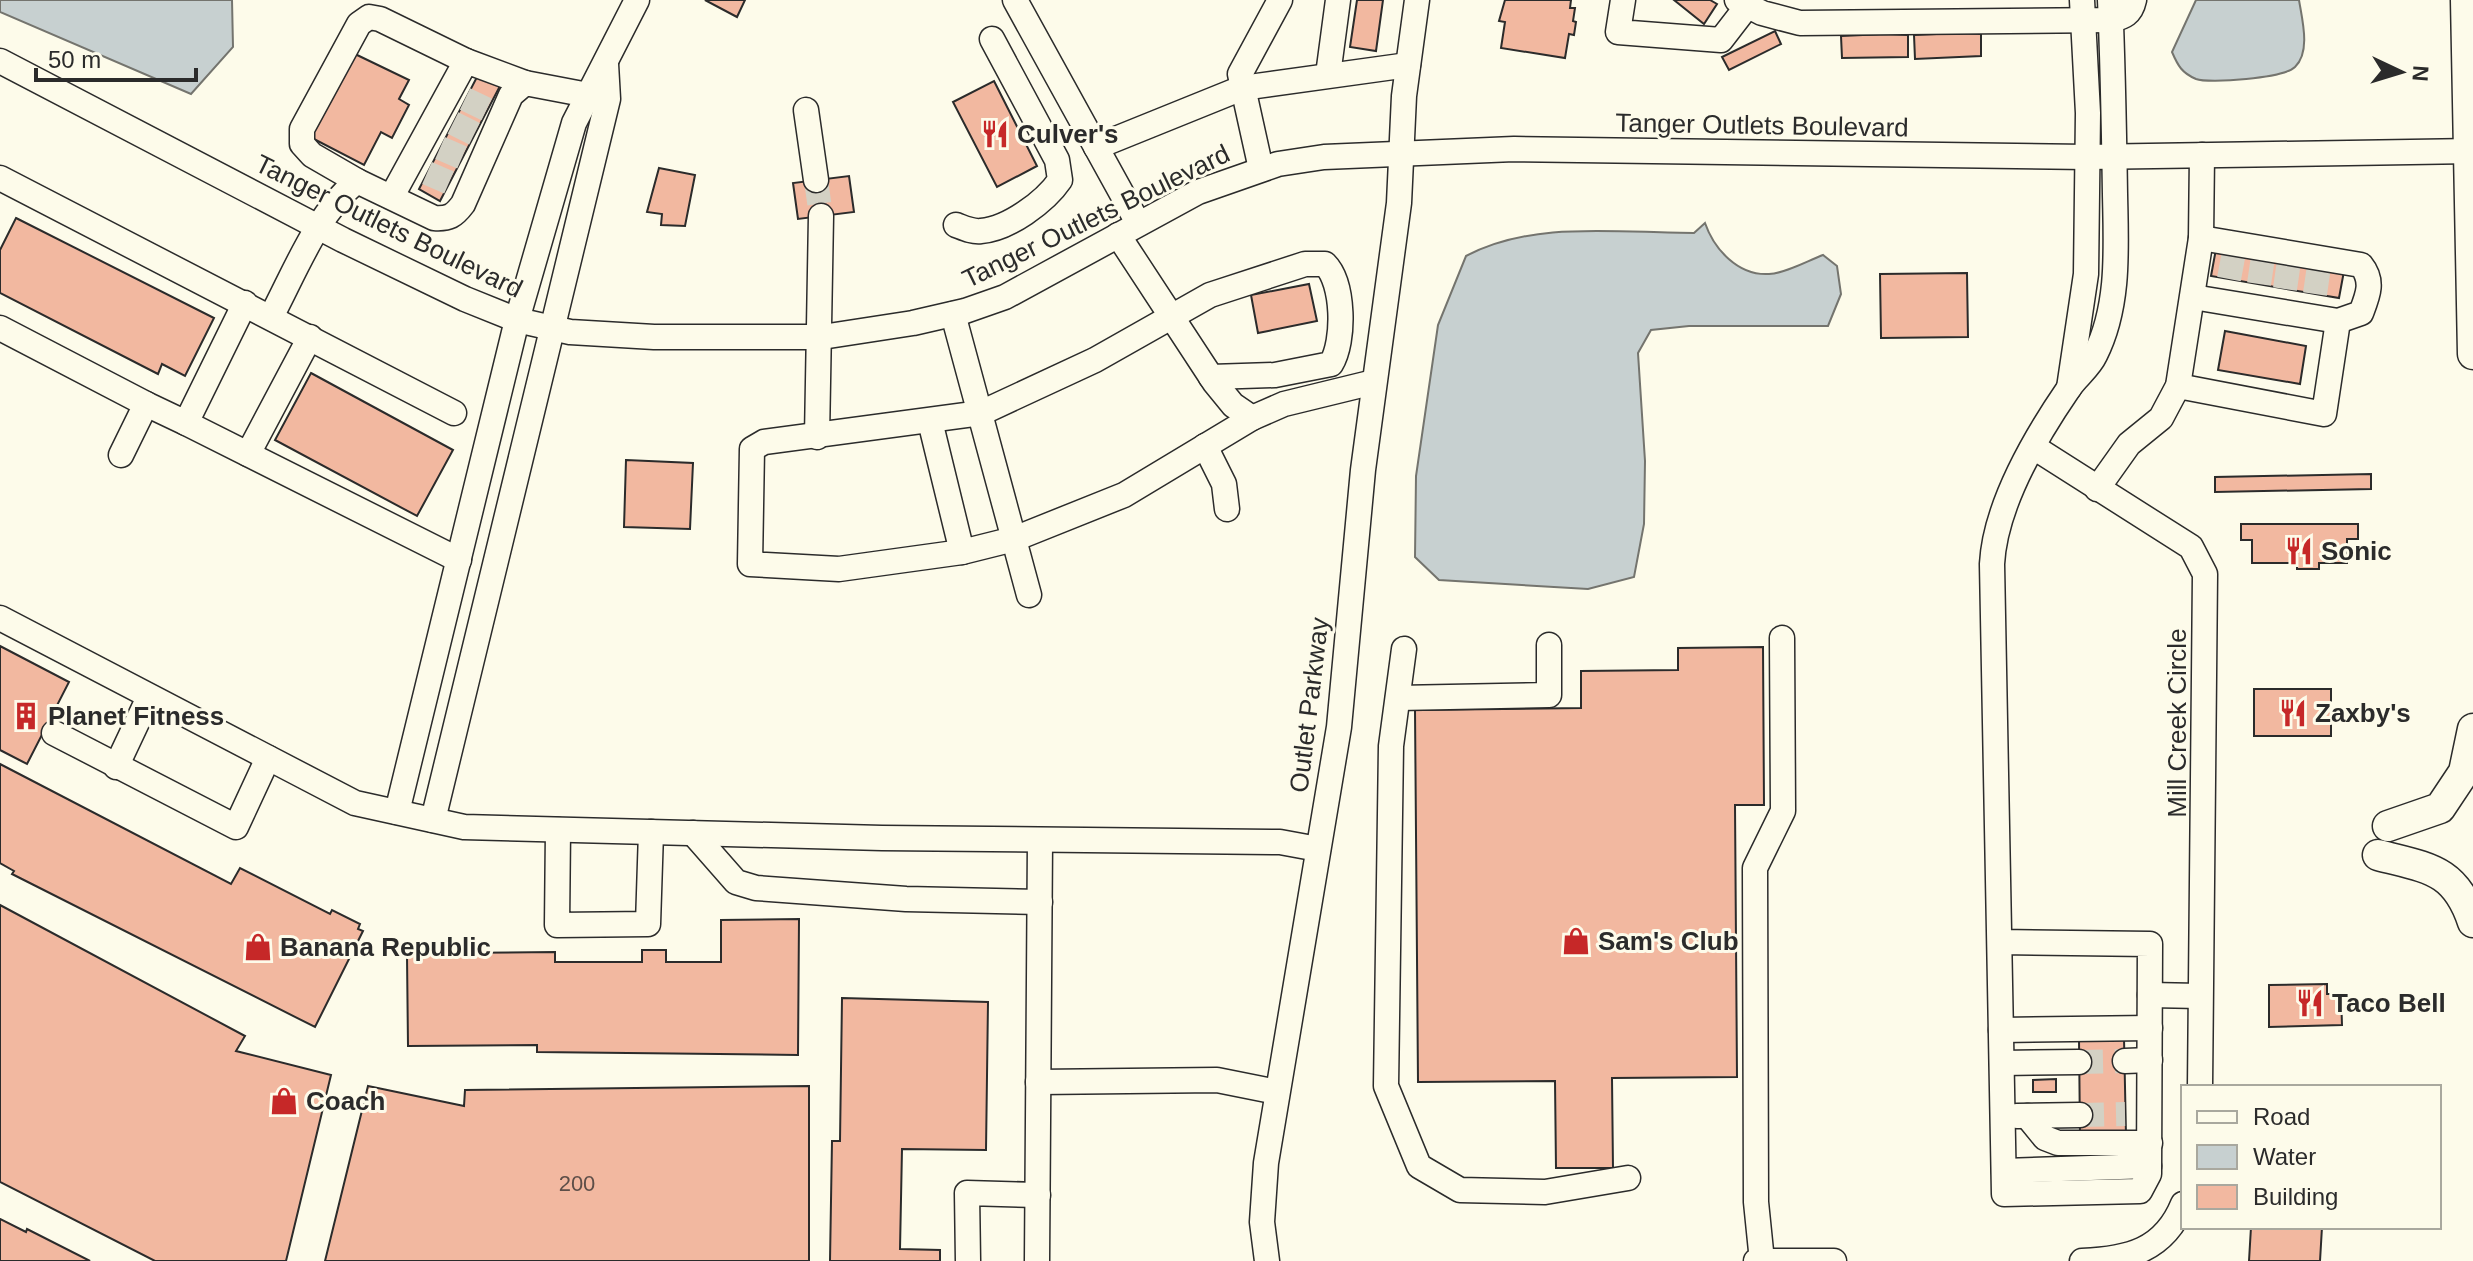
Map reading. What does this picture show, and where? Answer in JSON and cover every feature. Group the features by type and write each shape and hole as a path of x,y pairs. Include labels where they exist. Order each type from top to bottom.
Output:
{"main road":[{"path":"2466,0 2473,354"},
{"path":"2388,826 2440,808 2464,772 2473,729"},
{"path":"2378,855 2441,872 2467,905 2473,922"}],"street":[{"path":"397,812 517,320 574,123 637,0"},
{"path":"1015,0 1096,147 1128,229 1169,316 1233,405 1252,418"},
{"path":"1261,169 1240,74 1280,0"},
{"path":"1328,75 1338,0"},
{"name":"Outlet Parkway","path":"1267,1261 1262,1222 1266,1163 1339,727 1374,382 1404,153 1408,65 1417,0"},
{"path":"1623,0 1618,32 1721,40 1742,3 1800,23 2110,10 2123,17 2132,10 2134,0"},
{"path":"2000,942 2150,944 2150,1154 2149,1174 2140,1191 2004,1194 2004,1171 2015,1116 2002,1063 1993,538 2007,495 2069,388 2095,357 2111,305 2116,254 2116,156 2110,10"},
{"path":"2069,388 2086,274 2083,11"},
{"path":"525,83 495,114 459,188 455,215 445,219 434,218 357,181 312,155 302,144 302,129 359,24 369,17 380,19 466,61 525,83 588,95"},
{"path":"956,225 977,232 993,229 1049,196 1060,180 1057,160 992,39"},
{"path":"392,196 418,169 457,95 466,61"},
{"path":"433,820 608,99 606,62"},
{"path":"1096,147 1242,88 1408,65"},
{"name":"Tanger Outlets Boulevard","path":"2,66 465,299 517,320 550,328 654,337 822,337 953,314 1005,297 1198,192 1261,169 1324,157 1514,149 2087,157 2202,155"},
{"path":"806,110 816,180"},
{"path":"2097,489 2129,444 2161,418 2178,386 2201,238 2202,155 2471,152"},
{"path":"0,178 454,413"},
{"path":"271,317 319,227 344,191 357,181"},
{"path":"817,437 822,337 821,216"},
{"path":"2201,238 2234,248 2319,262 2361,265 2369,275 2369,290 2361,313 2338,321"},
{"path":"1211,377 1275,375 1331,364 1338,353 1336,275 1325,264 1305,264 1210,295 1095,360 981,413 764,442 752,449 750,564 839,569 962,552 1014,539 1124,495 1252,418 1284,404 1374,382"},
{"path":"2193,297 2227,291 2283,300 2313,305 2338,321"},
{"path":"186,423 245,303"},
{"path":"953,314 1029,595"},
{"path":"2178,386 2324,414 2338,321"},
{"path":"0,328 459,560"},
{"path":"248,454 310,337"},
{"path":"121,455 146,404"},
{"path":"930,421 962,552"},
{"path":"1205,446 1224,484 1227,509"},
{"name":"Mill Creek Circle","path":"2035,448 2191,547 2205,574 2206,760 2200,1085"},
{"path":"0,618 355,803 464,827 1040,840 1280,842 1318,849"},
{"path":"1782,638 1783,811 1755,868 1756,1202 1760,1261 1834,1261"},
{"path":"1398,698 1549,695 1549,645"},
{"path":"1404,649 1391,746 1386,1086 1419,1166 1460,1190 1545,1192 1628,1178"},
{"path":"116,767 149,697"},
{"path":"54,733 236,827 268,758"},
{"path":"558,830 557,925 648,924 651,832"},
{"path":"693,833 736,882 756,888 906,899 1040,902"},
{"path":"1037,1261 1040,840"},
{"path":"2150,995 2200,996"},
{"path":"2001,1030 2150,1028"},
{"path":"2125,1061 2150,1060"},
{"path":"2002,1063 2079,1062"},
{"path":"1038,1082 1217,1080 1277,1092"},
{"path":"2125,1114 2150,1113"},
{"path":"2015,1116 2080,1115"},
{"path":"2015,1116 2045,1138 2058,1143 2150,1154"},
{"path":"968,1261 967,1193 1038,1195"},
{"path":"2082,1261 2121,1259 2153,1244 2176,1221 2181,1209"}],"water":[{"path":"0,0 232,0 233,47 191,94 0,12"},
{"path":"2196,0 2299,0 2304,35 2300,61 2288,71 2262,77 2215,81 2191,77 2181,68 2172,52"},
{"path":"1705,223 1721,251 1747,271 1776,273 1823,255 1837,266 1841,294 1828,326 1689,326 1651,330 1638,353 1645,461 1644,524 1634,577 1588,589 1439,580 1415,557 1416,476 1438,325 1466,256 1520,237 1548,233 1694,233"}],"building":[{"path":"705,0 745,0 737,17"},
{"path":"1357,0 1383,0 1376,51 1350,47"},
{"path":"1505,0 1571,0 1570,8 1575,8 1573,21 1576,22 1574,35 1569,34 1565,58 1501,48 1505,22 1499,21"},
{"path":"1674,0 1710,0 1717,4 1704,24"},
{"path":"1775,31 1781,44 1729,70 1722,57"},
{"path":"1981,34 1981,56 1915,59 1914,35"},
{"path":"1908,35 1908,57 1842,58 1841,36"},
{"path":"355,54 409,80 399,99 409,105 392,138 381,132 364,165 310,137"},
{"path":"478,75 500,86 440,201 419,189"},
{"name":"Culver's","path":"994,81 1037,166 997,187 953,102"},
{"path":"659,168 695,175 685,226 661,225 662,214 647,212"},
{"path":"849,176 854,212 798,219 793,183"},
{"path":"16,218 214,318 185,376 162,364 158,374 0,293 0,250"},
{"path":"2216,249 2344,271 2339,298 2211,276"},
{"path":"1967,273 1968,337 1881,338 1880,274"},
{"path":"1309,284 1317,321 1258,333 1251,295"},
{"path":"2225,331 2306,346 2300,384 2218,370"},
{"path":"311,373 453,450 417,516 275,440"},
{"path":"626,460 693,463 690,529 624,527"},
{"path":"2371,474 2371,489 2215,492 2215,477"},
{"name":"Sonic","path":"2241,524 2358,524 2358,539 2347,539 2347,563 2319,563 2319,569 2297,569 2297,563 2252,563 2252,540 2241,540"},
{"name":"Planet Fitness","path":"0,646 69,682 27,764 0,750"},
{"name":"Sam's Club","path":"1763,647 1764,805 1735,805 1737,1077 1612,1078 1613,1168 1556,1168 1555,1081 1418,1082 1415,710 1581,708 1581,671 1678,670 1678,648"},
{"name":"Zaxby's","path":"2254,689 2331,689 2331,736 2254,736"},
{"path":"0,764 231,884 240,868 330,914 332,910 360,924 358,929 363,931 315,1027 12,874 14,871 0,863"},
{"path":"0,905 245,1036 236,1051 331,1075 286,1261 155,1261 0,1182"},
{"path":"799,919 798,1055 537,1052 537,1045 408,1046 407,956 417,956 417,944 441,944 441,953 555,952 555,962 642,962 642,950 666,950 666,962 721,962 721,920"},
{"path":"2327,984 2327,994 2341,994 2342,1025 2269,1027 2269,985"},
{"path":"842,998 988,1002 986,1150 902,1149 900,1249 940,1250 940,1261 830,1261 832,1141 840,1141"},
{"path":"2124,1038 2126,1135 2080,1136 2079,1039"},
{"path":"2056,1079 2056,1092 2033,1092 2033,1080"},
{"path":"368,1086 464,1106 465,1090 809,1086 809,1261 325,1261"},
{"path":"0,1219 26,1232 27,1229 90,1261 0,1261"},
{"path":"2251,1229 2322,1229 2320,1261 2249,1261"}],"tunnel":[{"path":"465,99 488,110"},
{"path":"453,123 475,134"},
{"path":"440,148 463,158"},
{"path":"427,173 450,183"},
{"path":"816,180 821,216"},
{"path":"2229,279 2234,252"},
{"path":"2259,284 2263,257"},
{"path":"2285,289 2289,261"},
{"path":"2315,294 2319,266"},
{"path":"2079,1062 2125,1061"},
{"path":"2080,1115 2125,1114"}],"place":[{"name":"Culver's","path":"995,134"},
{"name":"Sonic","path":"2299,551"},
{"name":"Zaxby's","path":"2293,713"},
{"name":"Planet Fitness","path":"26,716"},
{"name":"Sam's Club","path":"1576,941"},
{"name":"Banana Republic","path":"258,947"},
{"name":"Taco Bell","path":"2310,1003"},
{"name":"Coach","path":"284,1101"}]}
